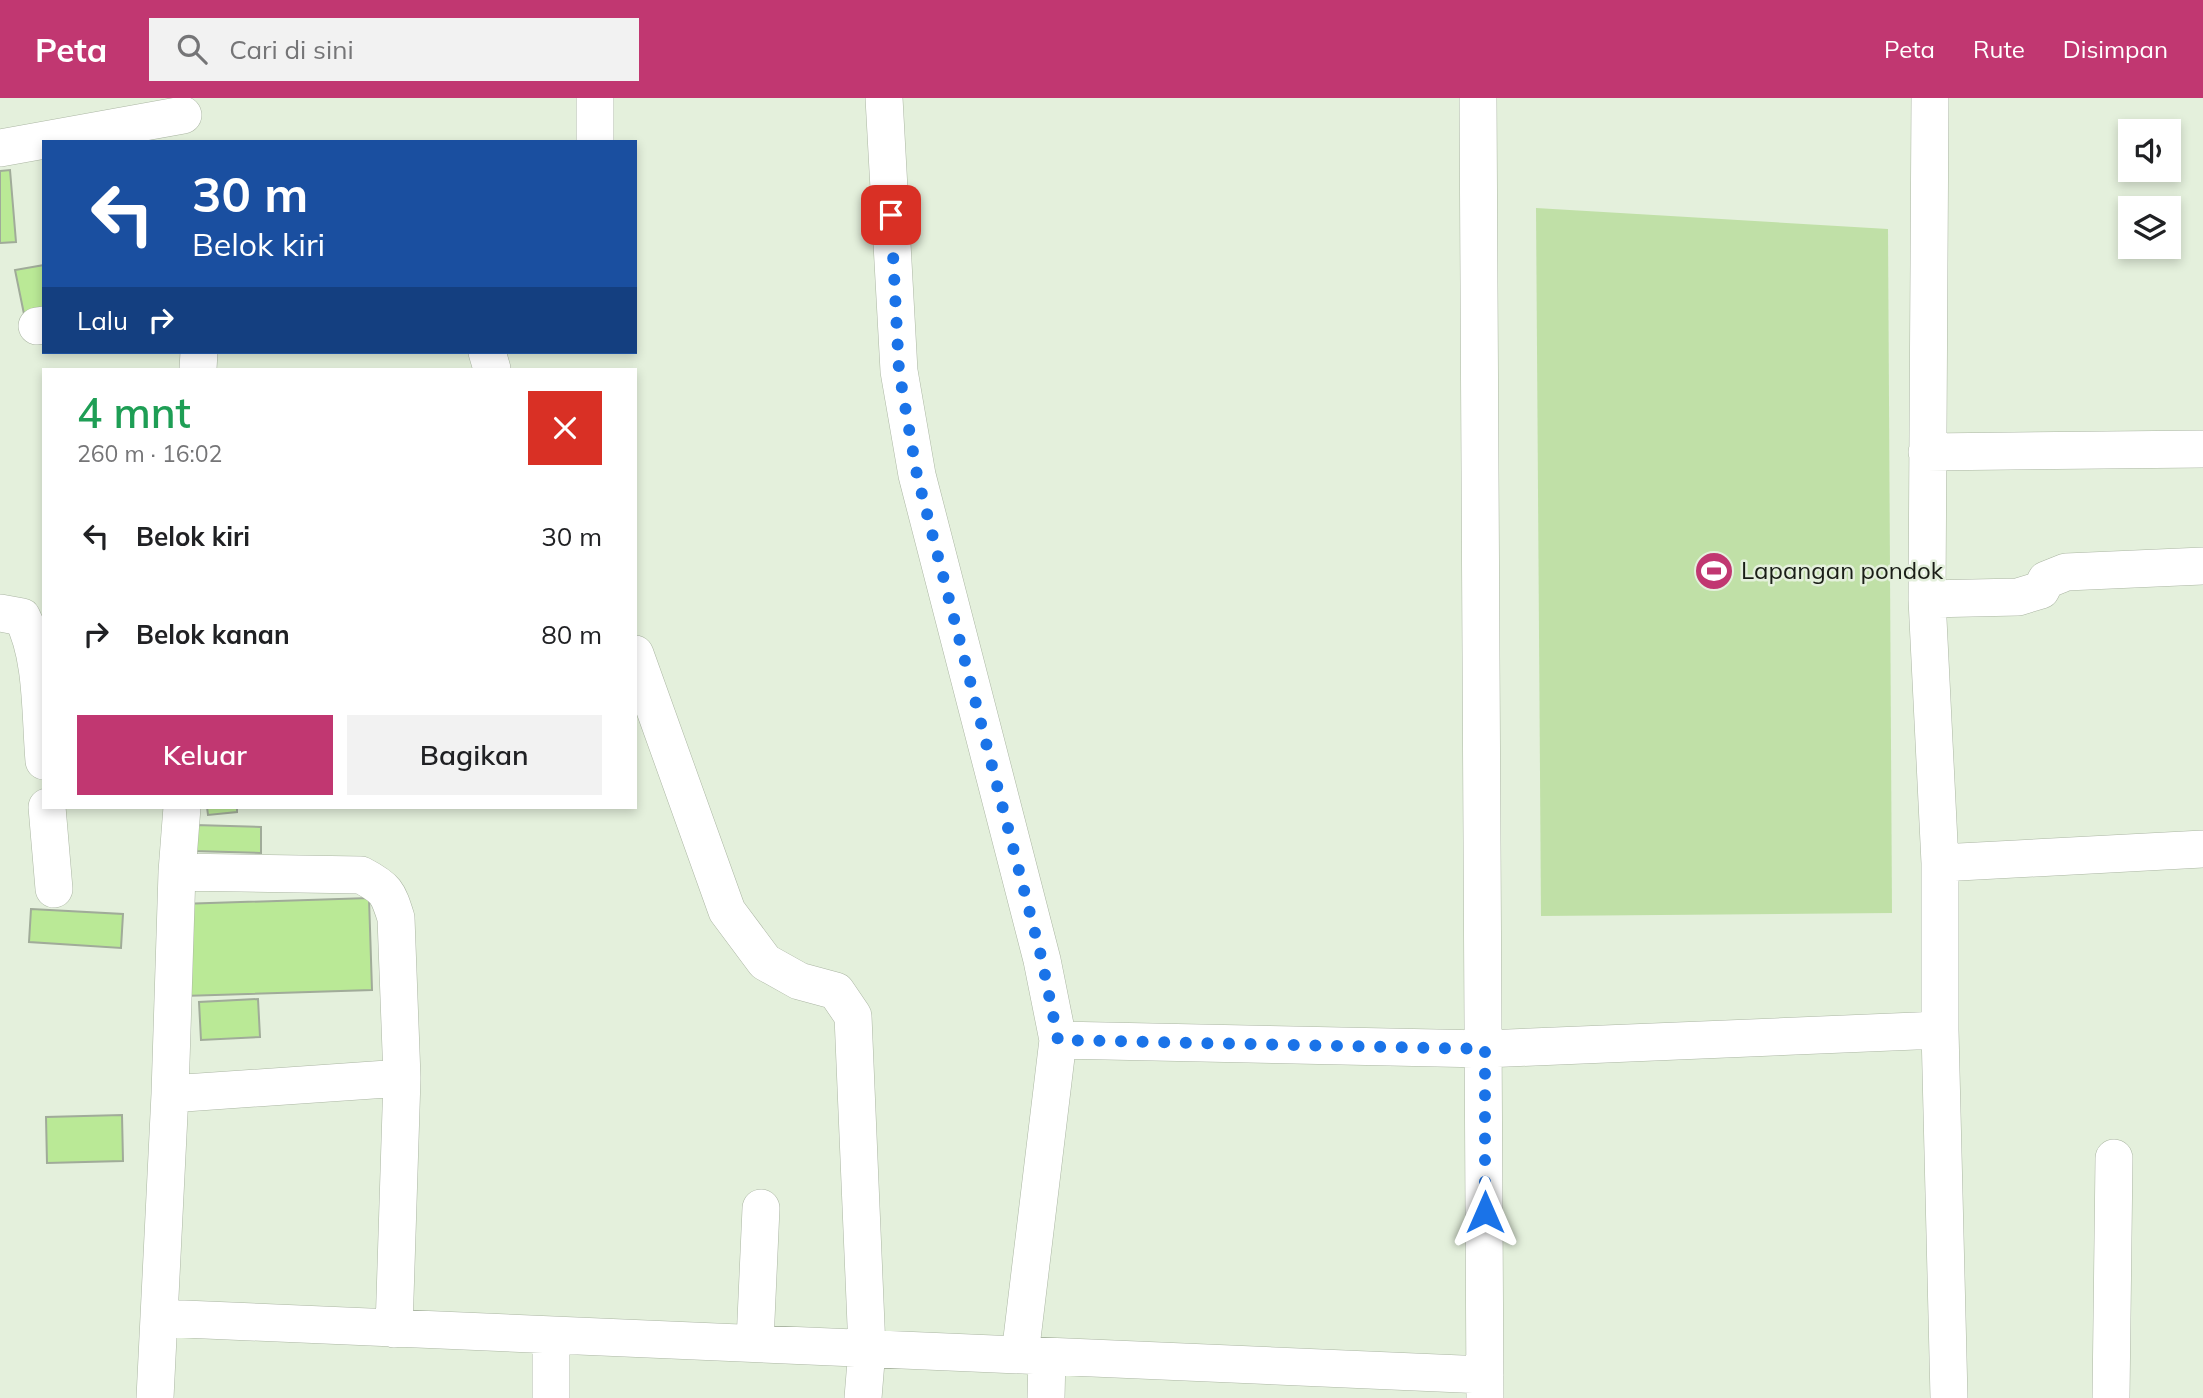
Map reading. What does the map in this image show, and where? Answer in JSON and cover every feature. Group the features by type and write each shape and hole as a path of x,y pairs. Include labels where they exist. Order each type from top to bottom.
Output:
{"street":[{"path":"595,98 595,140"},
{"path":"884,98 899,371 917,475 1042,960 1058,1040 1033,1356 1046,1398"},
{"path":"160,1318 1033,1356 1485,1387 1478,98"},
{"path":"1930,98 1927,599 1940,863 1940,1030 1950,1398"},
{"path":"49,140 183,118"},
{"path":"0,148 42,141"},
{"path":"1927,452 2203,449"},
{"path":"1927,599 2018,597 2041,590 2046,580 2066,572 2203,566"},
{"path":"0,613 22,617 30,632 35,654 42,737"},
{"path":"637,660 727,911 765,962 799,981 836,991 853,1016 867,1349 863,1398"},
{"path":"47,809 54,890"},
{"path":"155,1398 182,809"},
{"path":"1940,863 2203,849"},
{"path":"177,872 361,875 382,886 389,895 396,918 402,1079 394,1329"},
{"path":"1058,1040 1485,1049 1940,1030"},
{"path":"170,1094 402,1079"},
{"path":"2111,1398 2114,1158"},
{"path":"755,1342 761,1208"},
{"path":"551,1335 551,1398"}],"green space":[{"name":"Lapangan pondok","path":"1536,208 1888,229 1892,913 1541,916"}],"building":[{"path":"10,170 16,242 0,243 0,171"},
{"path":"42,265 42,311 24,314 15,270"},
{"path":"207,809 237,809 237,812 208,815"},
{"path":"195,825 261,827 261,853 193,851"},
{"path":"369,898 372,990 183,996 180,904"},
{"path":"31,909 123,914 121,948 29,942"},
{"path":"258,999 260,1037 201,1040 199,1002"},
{"path":"122,1115 123,1161 47,1163 46,1117"}],"place":[{"name":"Lapangan pondok","path":"1714,571"}],"route":[{"path":"891,215 899,371 917,475 1042,960 1058,1040 1485,1049 1485,1212"}]}
